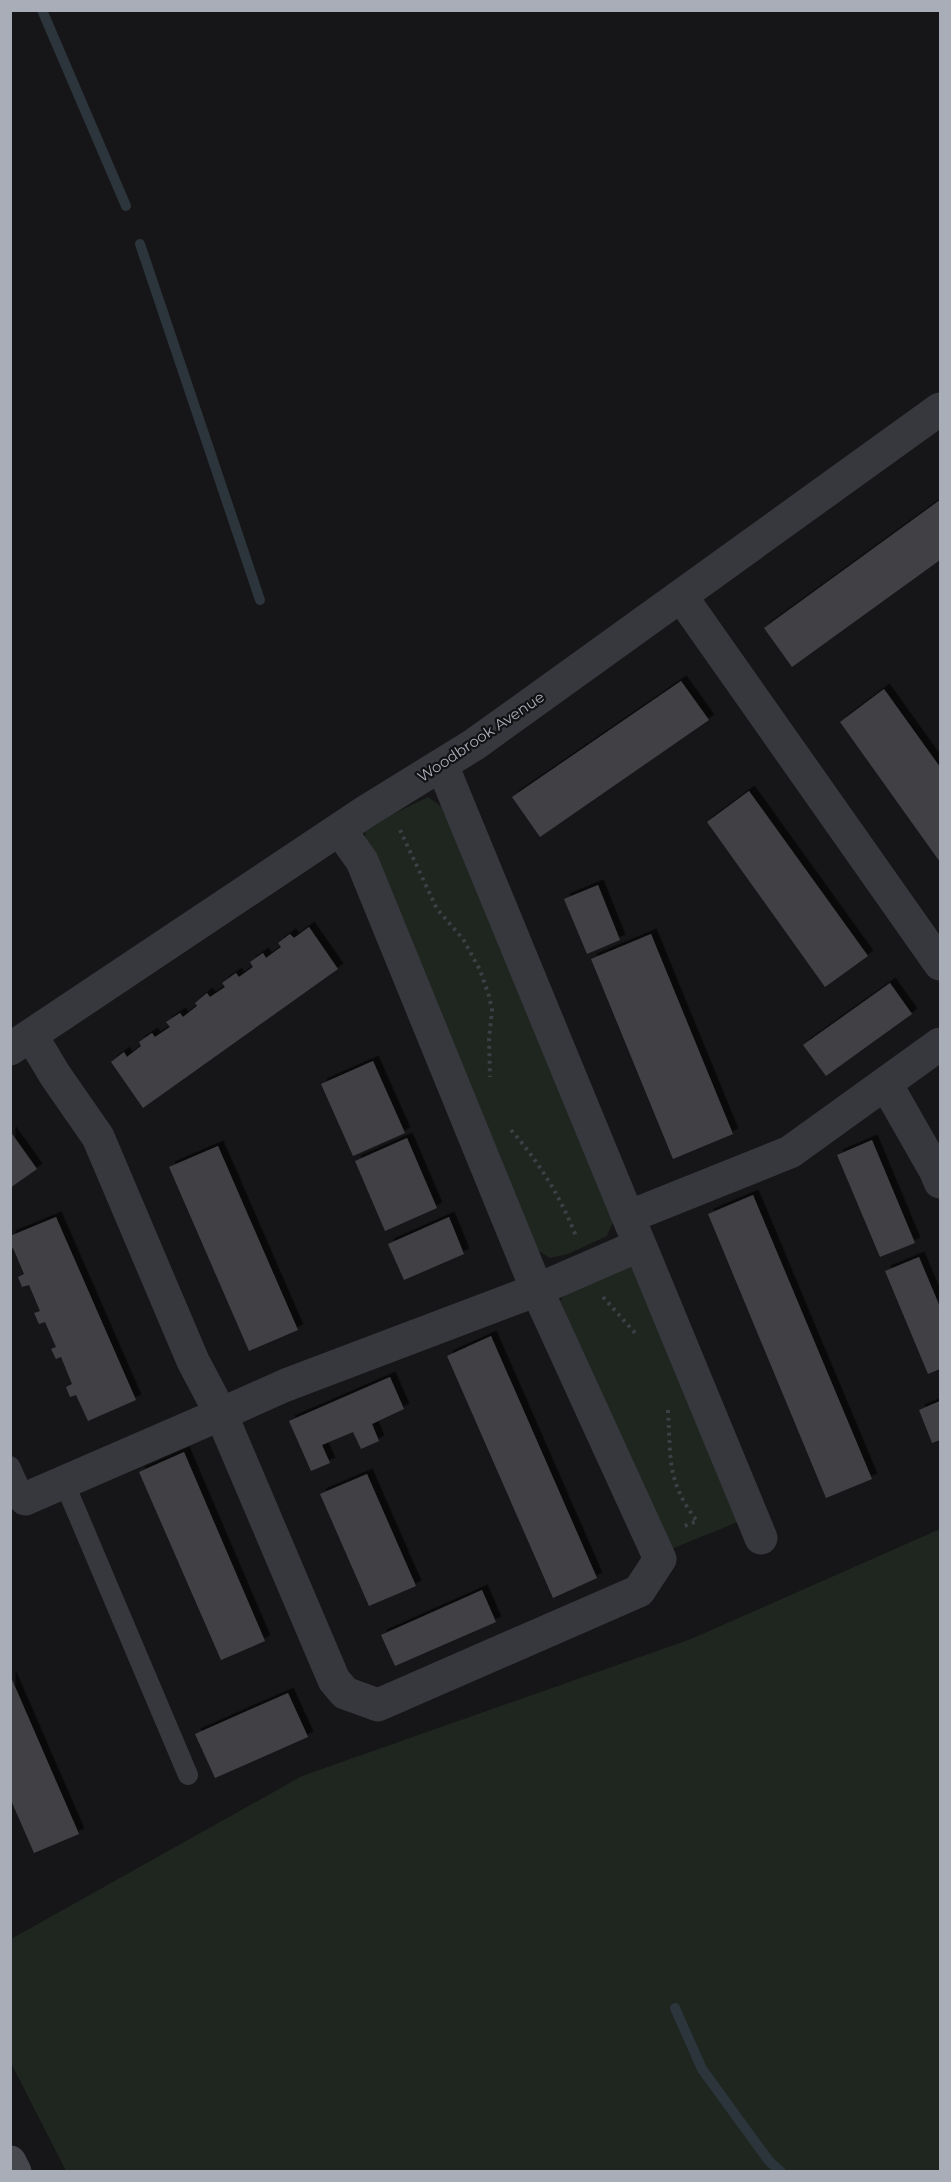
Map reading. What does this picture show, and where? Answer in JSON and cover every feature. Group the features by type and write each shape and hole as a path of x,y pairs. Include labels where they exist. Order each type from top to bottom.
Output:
{"main road":[{"path":"10,2162 15,2172"}],"street":[{"name":"Woodbrook Avenue","path":"21,1042 387,799 476,744 940,409"},
{"path":"681,596 940,964"},
{"path":"442,765 761,1538"},
{"path":"21,1042 55,1075 98,1137 194,1360 221,1414 334,1680 345,1693 378,1705 639,1591 660,1559 537,1290 362,861 340,830"},
{"path":"25,1499 286,1385 537,1290 588,1268 634,1231 790,1152 940,1044"},
{"path":"886,1084 940,1182"}],"lane":[{"path":"10,1466 25,1499"},
{"path":"64,1482 188,1775"}],"path":[{"path":"387,799 427,891 437,909 463,939 480,970 492,1010 490,1082"},
{"path":"510,1129 544,1171 561,1202 588,1268 604,1299 640,1338"},
{"path":"668,1405 670,1460 674,1483 683,1503 697,1521"}],"shaded area":[{"path":"428,797 450,813 613,1222 607,1236 568,1254 550,1258 536,1249 364,846 366,827"},
{"path":"634,1265 745,1519 669,1550 560,1301 566,1292"},
{"path":"940,1529 940,2171 66,2171 11,2063 11,1939 302,1776 691,1639"}],"building":[{"path":"940,500 940,560 792,667 764,628"},
{"path":"681,681 709,720 540,837 512,797"},
{"path":"884,689 940,767 940,862 840,722"},
{"path":"749,791 868,956 825,987 707,822"},
{"path":"598,885 620,940 587,954 564,899"},
{"path":"309,927 338,969 143,1108 111,1062 124,1052 127,1057 141,1046 139,1042 152,1033 155,1037 170,1027 166,1022 180,1013 183,1017 197,1006 195,1003 207,993 210,997 225,987 222,983 236,973 239,977 253,967 250,962 263,953 266,958 281,947 278,943 290,934 294,938"},
{"path":"651,934 733,1134 673,1159 591,959"},
{"path":"890,983 912,1014 826,1076 803,1045"},
{"path":"373,1061 405,1133 353,1156 321,1084"},
{"path":"10,1131 37,1169 10,1188"},
{"path":"407,1138 437,1208 385,1231 355,1161"},
{"path":"872,1140 915,1243 880,1257 837,1155"},
{"path":"218,1146 298,1330 249,1351 169,1167"},
{"path":"753,1195 872,1479 826,1498 708,1214"},
{"path":"56,1217 136,1400 88,1421 76,1395 70,1397 66,1387 72,1384 61,1357 56,1359 51,1349 56,1347 45,1322 39,1324 34,1313 40,1311 29,1285 22,1287 18,1277 24,1274 13,1248 10,1250 10,1236"},
{"path":"449,1217 464,1254 404,1280 388,1244"},
{"path":"919,1257 940,1307 940,1369 928,1374 885,1271"},
{"path":"491,1336 597,1578 553,1598 447,1356"},
{"path":"390,1377 404,1409 372,1424 379,1441 361,1449 353,1432 322,1445 330,1463 311,1471 289,1421"},
{"path":"940,1401 940,1440 932,1443 919,1410"},
{"path":"184,1452 265,1641 221,1660 139,1472"},
{"path":"367,1474 416,1586 369,1606 320,1494"},
{"path":"482,1590 496,1622 395,1666 381,1635"},
{"path":"10,1675 79,1834 34,1853 10,1798"},
{"path":"288,1693 308,1737 215,1778 195,1734"}],"waterway":[{"path":"42,10 126,206"},
{"path":"140,244 260,600"},
{"path":"675,2008 702,2069 769,2161 781,2172"}]}
